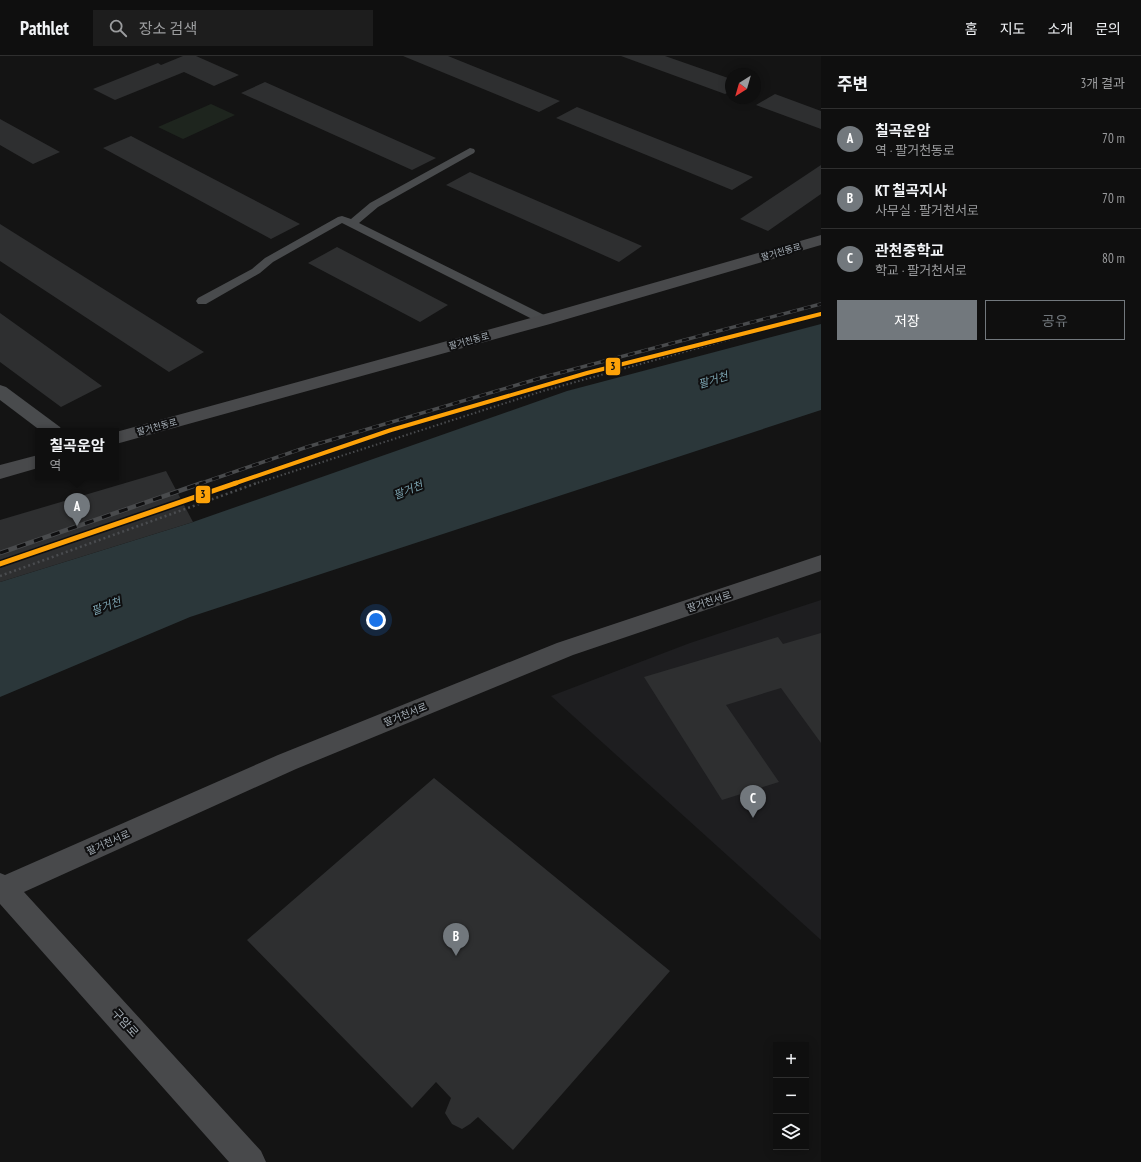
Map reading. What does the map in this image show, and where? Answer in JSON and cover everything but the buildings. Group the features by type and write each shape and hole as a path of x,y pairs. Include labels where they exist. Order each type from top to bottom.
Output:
{"main road":[{"name":"팔거천동로","path":"119,437 544,320 821,240"},
{"path":"0,472 35,462"},
{"name":"팔거천서로","path":"1,888 286,762 558,652 821,563"},
{"name":"구암로","path":"1,888 250,1162"}],"street":[{"path":"0,391 49,428"}],"lane":[{"path":"352,224 374,205 470,151"},
{"path":"202,301 256,271 269,260 342,219 544,320"}],"path":[{"path":"0,576 233,491 543,390 821,314"}],"shaded area":[{"path":"211,104 235,115 183,139 158,127"},
{"path":"821,600 821,940 551,696 690,643"}],"water":[{"name":"팔거천","path":"821,324 821,410 190,617 0,697 0,582 193,522 567,391"}],"railway":[{"path":"199,484 307,447 544,377 821,304"},
{"path":"0,553 202,483"}],"transit line":[{"name":"3","path":"0,564 391,430 587,373 821,314"}],"place":[{"name":"칠곡운암","path":"77,526"},
{"name":"관천중학교","path":"753,818"},
{"name":"KT 칠곡지사","path":"456,956"}]}
